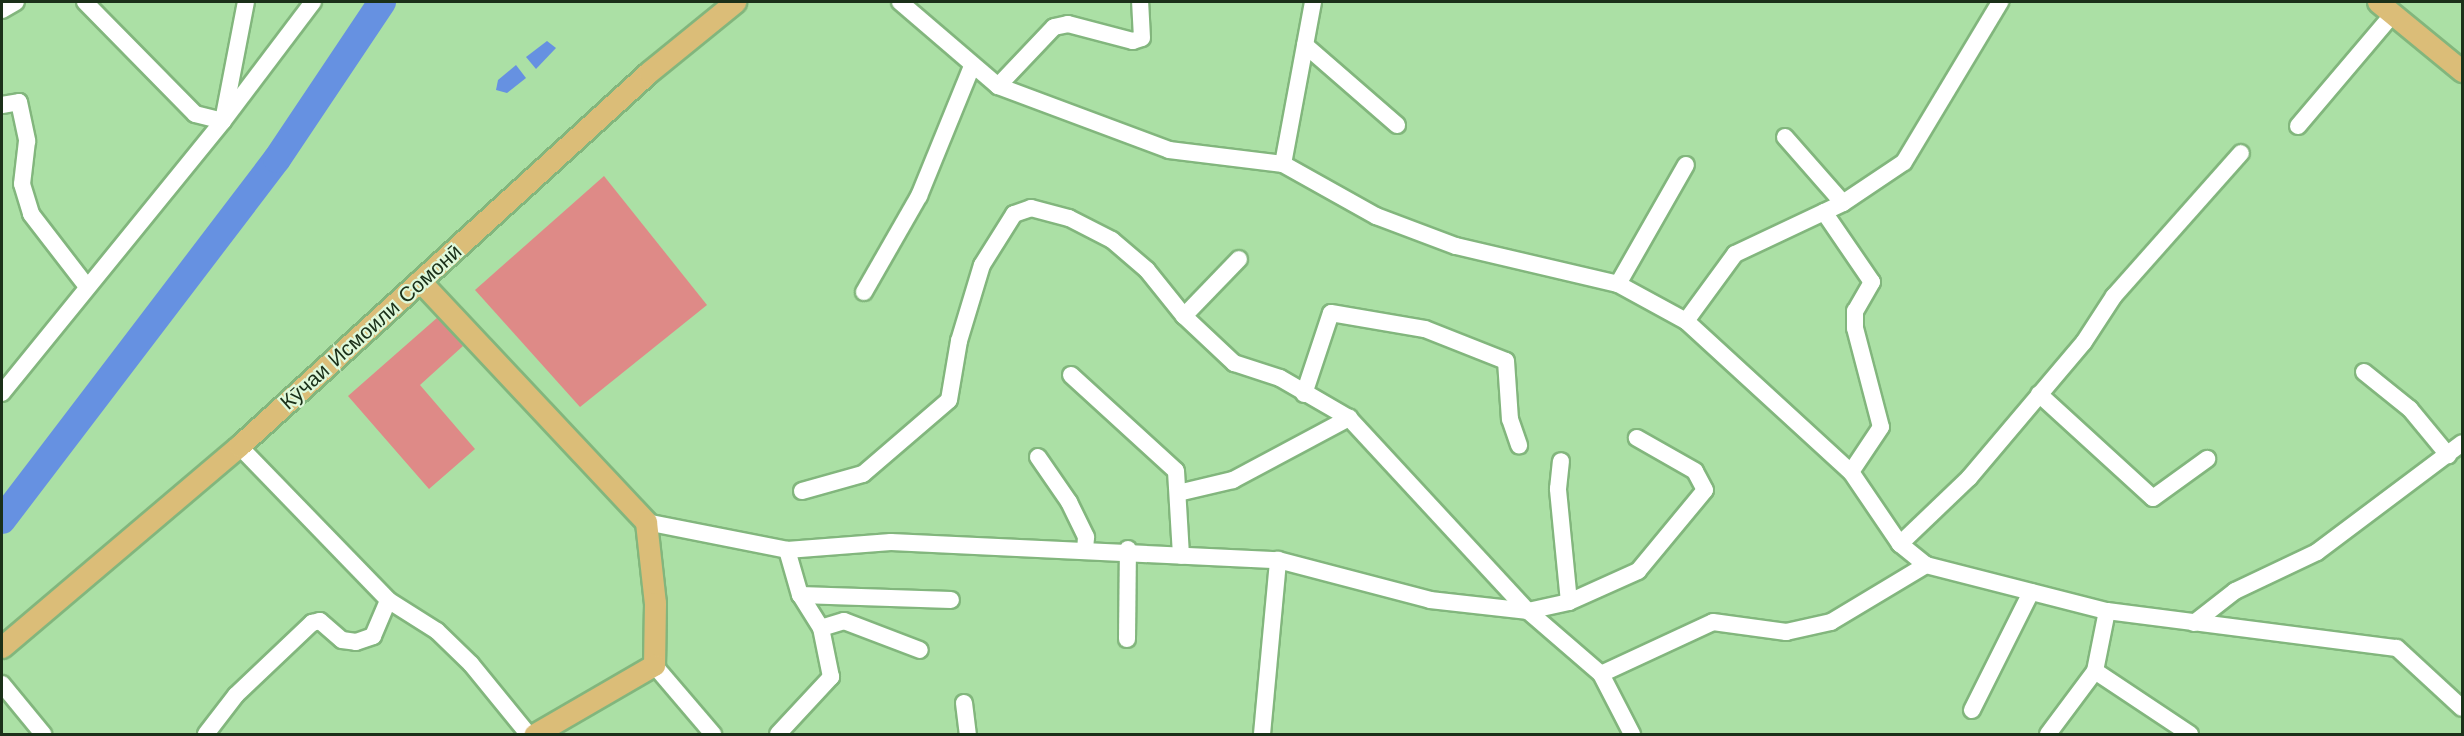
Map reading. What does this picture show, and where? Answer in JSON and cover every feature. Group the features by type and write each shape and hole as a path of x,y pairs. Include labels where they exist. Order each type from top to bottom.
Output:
{"main road":[{"name":"Кӯчаи Исмоили Сомонӣ","path":"2,647 239,446 649,72 735,2"},
{"path":"2385,8 2463,71"},
{"path":"420,281 646,522 655,603 654,665 535,735"}],"street":[{"path":"2,9 16,2"},
{"path":"86,2 195,114 223,122"},
{"path":"223,122 246,2"},
{"path":"2,393 86,284 223,122 313,2"},
{"path":"900,2 998,86 1169,150 1283,164 1376,216 1456,246 1618,284 1686,321 1851,472 1900,544 1926,566 2108,611 2397,648 2463,708"},
{"path":"998,86 1054,27 1068,24 1133,41 1142,38 1140,2"},
{"path":"1283,164 1313,2"},
{"path":"1686,321 1734,254 1843,203 1904,162 2000,2"},
{"path":"2298,126 2385,8"},
{"path":"1305,45 1397,125"},
{"path":"864,292 919,196 972,66"},
{"path":"2,105 19,102 27,141 22,184 31,214 86,284"},
{"path":"1785,137 1843,203"},
{"path":"1900,544 1969,478 2039,394 2114,296 2241,153"},
{"path":"1618,284 1686,165"},
{"path":"802,491 863,474 949,400 959,341 982,265 1014,214 1031,208 1069,218 1112,240 1147,270 1184,316 1234,363 1280,378 1304,394 1349,418 1528,611 1600,674 1632,735"},
{"path":"1824,212 1872,282 1855,311 1856,328 1881,427 1851,472"},
{"path":"1184,316 1239,260"},
{"path":"1304,394 1331,314 1425,329 1506,361 1510,418 1519,445"},
{"path":"2364,372 2410,409 2448,454"},
{"path":"1071,375 1158,450 1176,471 1181,556"},
{"path":"2039,394 2153,498 2207,459"},
{"path":"1178,493 1233,480 1349,418"},
{"path":"646,522 787,550 891,542 1011,552 1128,549 1181,556 1278,560 1430,600 1528,611 1569,602 1638,571 1705,490 1695,471 1637,438"},
{"path":"2194,623 2235,591 2317,552 2463,442"},
{"path":"239,446 388,600 445,640 528,735"},
{"path":"1038,457 1069,502 1086,537 1085,550"},
{"path":"1561,461 1558,489 1569,602"},
{"path":"1127,639 1128,549"},
{"path":"778,735 831,677 821,628 800,595 787,550"},
{"path":"1262,735 1278,560"},
{"path":"1600,674 1713,622 1786,632 1831,622 1926,566"},
{"path":"1972,710 2031,592"},
{"path":"800,595 951,600"},
{"path":"206,735 236,695 312,623 320,621 342,640 356,642 373,636 388,600"},
{"path":"2048,735 2095,670 2108,611"},
{"path":"821,628 844,621 920,650"},
{"path":"654,665 713,735"},
{"path":"2095,670 2190,735"},
{"path":"2,684 43,735"},
{"path":"964,703 968,735"}],"shaded area":[{"path":"604,176 707,305 580,407 475,290"},
{"path":"438,317 463,346 420,385 475,449 429,489 348,396"}],"water":[{"path":"547,41 556,48 536,69 526,57"},
{"path":"516,65 526,78 507,93 496,90 498,80"}],"waterway":[{"path":"2,520 277,159 382,2"}]}
